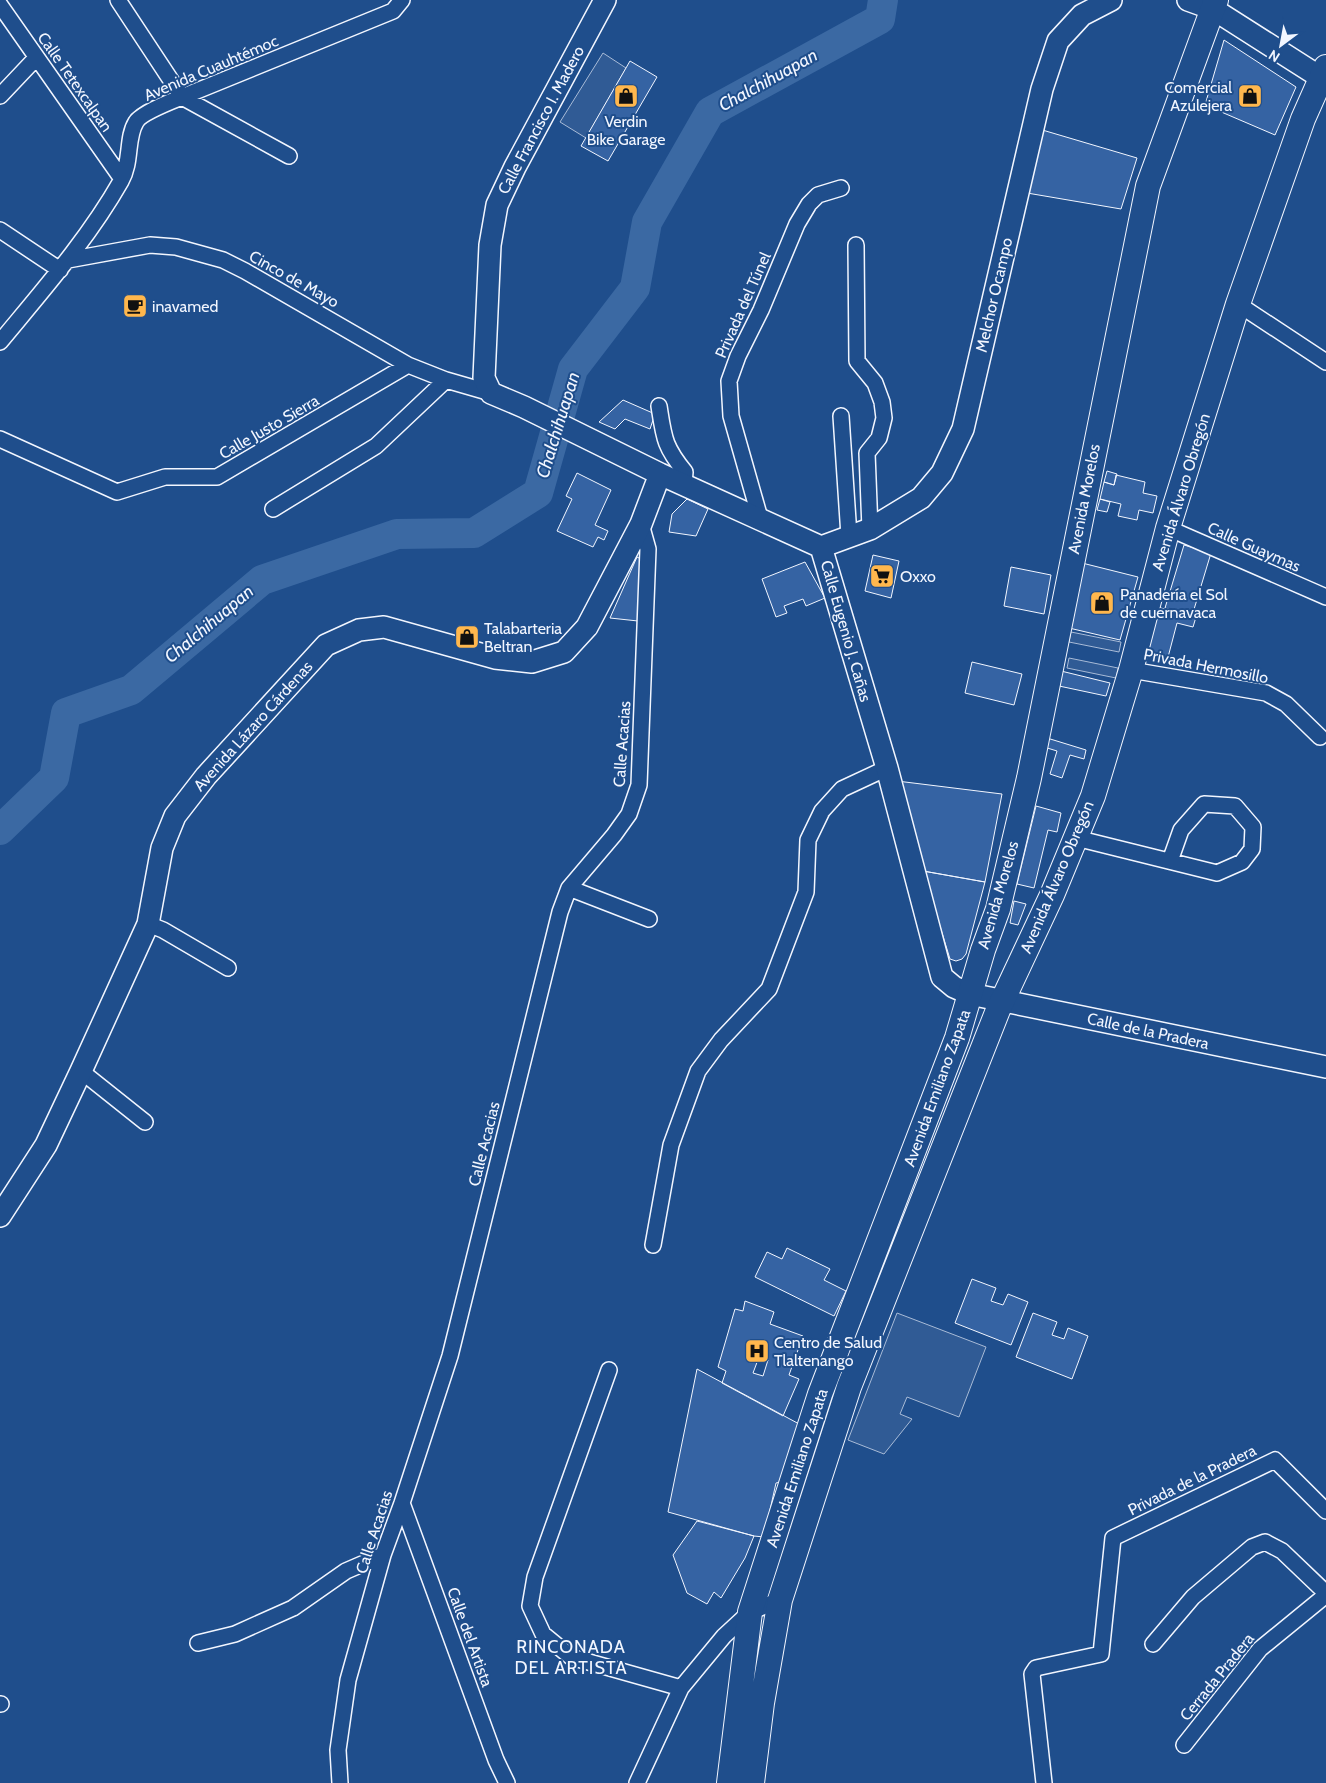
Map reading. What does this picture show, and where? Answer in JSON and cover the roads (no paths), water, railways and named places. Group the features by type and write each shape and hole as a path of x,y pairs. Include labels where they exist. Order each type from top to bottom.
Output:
{"main road":[{"name":"Avenida Morelos","path":"970,994 998,908 1029,778 1148,186 1214,4"},
{"name":"Avenida Álvaro Obregón","path":"1002,1001 1052,895 1092,796 1131,670 1168,528 1238,304 1300,128 1324,75"},
{"name":"Avenida Emiliano Zapata","path":"729,1783 750,1612 820,1394 957,1038 970,994"},
{"name":"Avenida Emiliano Zapata","path":"752,1783 762,1702 780,1600 849,1387 1002,1001"}],"street":[{"path":"118,0 182,97 289,156"},
{"name":"Avenida Cuauhtémoc","path":"0,342 64,265 122,179 129,160 131,136 136,120 154,109 182,97 393,11 402,0"},
{"name":"Calle Francisco I. Madero","path":"491,393 484,378 490,245 497,205 515,167 605,0"},
{"name":"Melchor Ocampo","path":"821,546 870,529 921,498 942,474 963,429 1042,89 1058,41 1082,15 1111,0"},
{"path":"1188,0 1214,4 1324,75"},
{"name":"Calle Tetexcalpan","path":"0,5 122,179"},
{"path":"0,96 36,58"},
{"name":"Privada del Túnel","path":"760,518 731,416 729,382 738,356 761,310 797,224 809,204 818,195 841,188"},
{"path":"0,230 64,265"},
{"name":"Cinco de Mayo","path":"64,265 150,245 176,247 223,260 245,270 408,365 446,380 491,393"},
{"path":"856,245 857,361 875,383 882,402 884,418 879,438 867,453 870,529"},
{"path":"1238,304 1326,362"},
{"name":"Calle Justo Sierra","path":"0,439 117,492 165,477 217,477 408,365"},
{"path":"273,509 376,446 446,380"},
{"name":"Calle Eugenio J. Cañas","path":"491,393 524,407 660,474 821,546 887,768 942,977 954,987 970,994"},
{"path":"659,406 664,439 671,454 685,472 684,484"},
{"path":"841,416 849,536"},
{"name":"Avenida Lázaro Cárdenas","path":"0,1216 46,1145 81,1071 148,924 162,848 175,816 206,776 326,645 359,630 384,627 495,658 532,662 564,652 587,627 641,524 660,474"},
{"name":"Calle Acacias","path":"340,1783 338,1750 348,1680 383,1555 450,1356 560,912 569,888 630,814 639,785 648,549 641,524"},
{"name":"Calle Guaymas","path":"1168,528 1326,597"},
{"name":"Privada Hermosillo","path":"1131,670 1266,693 1286,704 1320,737"},
{"path":"653,1245 671,1145 698,1071 721,1040 770,989 806,892 808,840 822,811 842,788 887,768"},
{"path":"1076,838 1217,873 1242,862 1252,849 1254,827 1235,806 1204,804 1181,830 1170,861"},
{"path":"569,888 649,919"},
{"path":"148,924 163,930 228,968"},
{"name":"Calle de la Pradera","path":"970,994 1326,1067"},
{"path":"81,1071 145,1122"},
{"path":"609,1370 535,1577 530,1606 543,1634 571,1657 681,1688"},
{"name":"Privada de la Pradera","path":"1044,1783 1033,1670 1101,1654 1112,1538 1275,1460 1326,1511"},
{"name":"Calle del Artista","path":"402,1503 496,1760 507,1783"},
{"path":"1153,1644 1193,1597 1252,1547 1265,1542 1282,1550 1326,1594"},
{"path":"198,1643 235,1634 293,1608 346,1571 383,1555"},
{"name":"Cerrada Pradera","path":"1184,1745 1260,1648 1326,1594"},
{"path":"637,1783 681,1688 724,1636 750,1612 780,1600"}],"waterway":[{"name":"Chalchihuapan","path":"0,830 54,778 66,713 131,690 262,580 397,534 474,533 538,493 573,369 635,288 647,222 710,112 880,19 883,0"}],"place":[{"name":"Verdin Bike Garage","path":"626,96"},
{"name":"Comercial Azulejera","path":"1250,96"},
{"name":"inavamed","path":"135,306"},
{"name":"Oxxo","path":"882,576"},
{"name":"Panadería el Sol de cuernavaca","path":"1102,603"},
{"name":"Talabarteria Beltran","path":"467,637"},
{"name":"Centro de Salud Tlaltenango","path":"757,1351"}],"district":[{"name":"RINCONADA DEL ARTISTA","path":"571,1657"}]}
